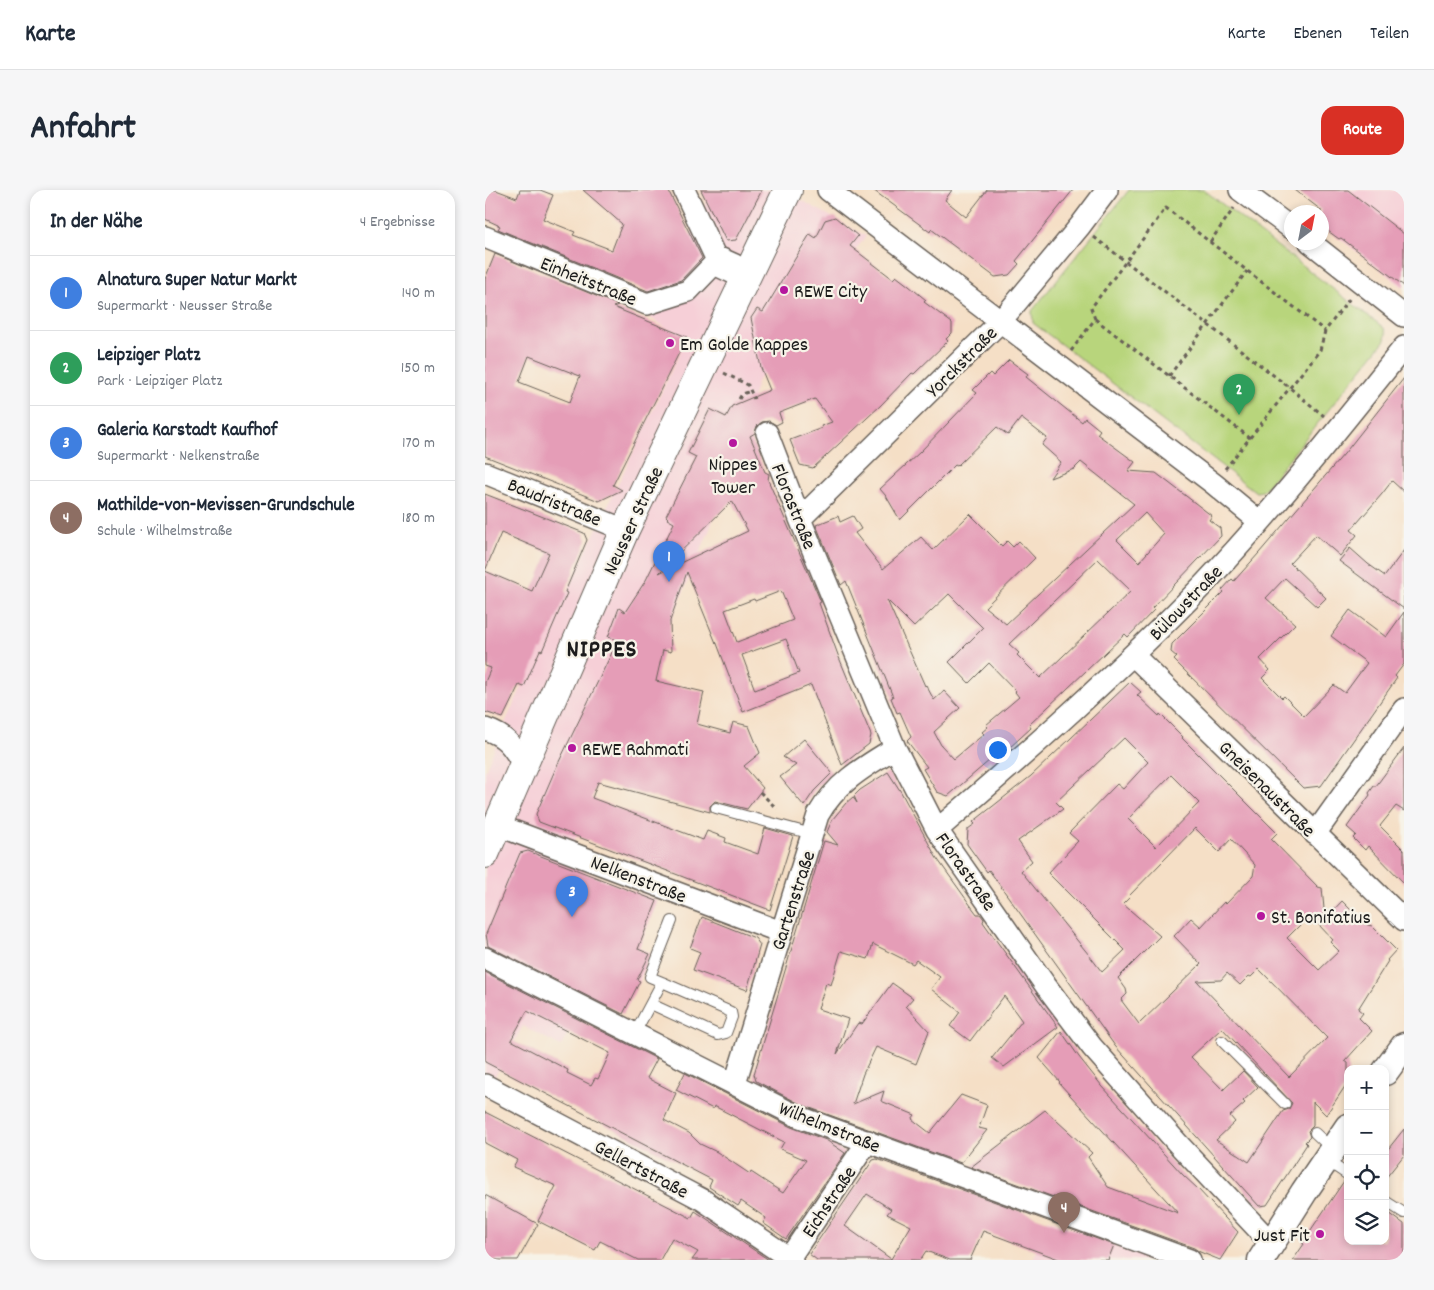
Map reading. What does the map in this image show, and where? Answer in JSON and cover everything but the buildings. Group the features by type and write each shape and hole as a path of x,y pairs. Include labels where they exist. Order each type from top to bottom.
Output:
{"main road":[{"name":"Neusser Straße","path":"485,854 625,530 789,190"}],"street":[{"path":"684,190 715,260 747,276"},
{"path":"828,190 1214,484 1260,522"},
{"name":"Yorckstraße","path":"800,519 1000,322 1080,226 1107,190"},
{"path":"1242,192 1284,223"},
{"name":"Einheitstraße","path":"486,239 647,304 688,291 715,260"},
{"path":"1320,250 1404,316"},
{"name":"Bülowstraße","path":"937,830 1034,746 1133,655 1203,584 1260,522 1404,347"},
{"name":"Florastraße","path":"767,433 800,519 895,748 937,830 1046,986 1092,1046 1173,1139 1266,1252"},
{"name":"Baudristraße","path":"485,473 625,530"},
{"name":"Gneisenaustraße","path":"1133,655 1404,920"},
{"path":"1315,834 1404,709"},
{"path":"485,729 512,745 523,764"},
{"name":"Gartenstraße","path":"735,1083 818,815 827,799 840,786 867,765 895,748"},
{"name":"Nelkenstraße","path":"497,825 781,932"},
{"name":"Wilhelmstraße","path":"485,958 797,1116 1190,1260"},
{"name":"Gellertstraße","path":"485,1085 703,1200 790,1259"},
{"path":"1266,1252 1324,1148 1344,1130"},
{"name":"Eichstraße","path":"790,1259 868,1142"}],"lane":[{"path":"716,808 813,834"},
{"path":"651,1004 718,1035 726,1033 732,1017 731,1012 650,977 672,921"},
{"path":"635,1033 662,982"},
{"path":"1222,1041 1285,1104"},
{"path":"1324,1148 1344,1170"},
{"path":"1389,1204 1404,1213"}],"path":[{"path":"1210,242 1242,192"},
{"path":"1250,438 1095,319 1091,308 1166,208 1325,331"},
{"path":"1080,226 1339,428"},
{"path":"1169,376 1247,271"},
{"path":"1214,484 1320,350 1325,331 1361,283"},
{"path":"1059,366 1095,319"},
{"path":"706,365 748,385 754,399"},
{"path":"739,399 742,394 751,391"},
{"path":"760,792 781,813"}],"shaded area":[{"path":"712,190 783,190 866,236 758,380 710,529 604,779 599,777 566,864 658,901 639,948 651,953 640,981 624,1013 587,997 561,1046 523,1026 494,1078 485,1073 485,771 508,716 686,340 639,311 662,259 685,247"},
{"path":"1295,190 1404,190 1404,288 1329,230 1329,205 1314,205"},
{"path":"1048,1219 1134,1251 1156,1260 1033,1260"}],"green space":[{"path":"1129,190 1204,190 1384,328 1386,333 1385,340 1263,491 1256,492 1033,323 1032,311"}],"place":[{"name":"REWE City","path":"784,290"},
{"name":"Em Golde Kappes","path":"670,343"},
{"name":"Leipziger Platz","path":"1239,415"},
{"name":"Nippes Tower","path":"733,443"},
{"name":"Alnatura Super Natur Markt","path":"669,582"},
{"name":"REWE Rahmati","path":"572,748"},
{"name":"St. Bonifatius","path":"1261,916"},
{"name":"Galeria Karstadt Kaufhof","path":"572,917"},
{"name":"Mathilde-von-Mevissen-Grundschule","path":"1064,1233"},
{"name":"Just Fit","path":"1320,1234"}],"district":[{"name":"NIPPES","path":"602,647"}]}
